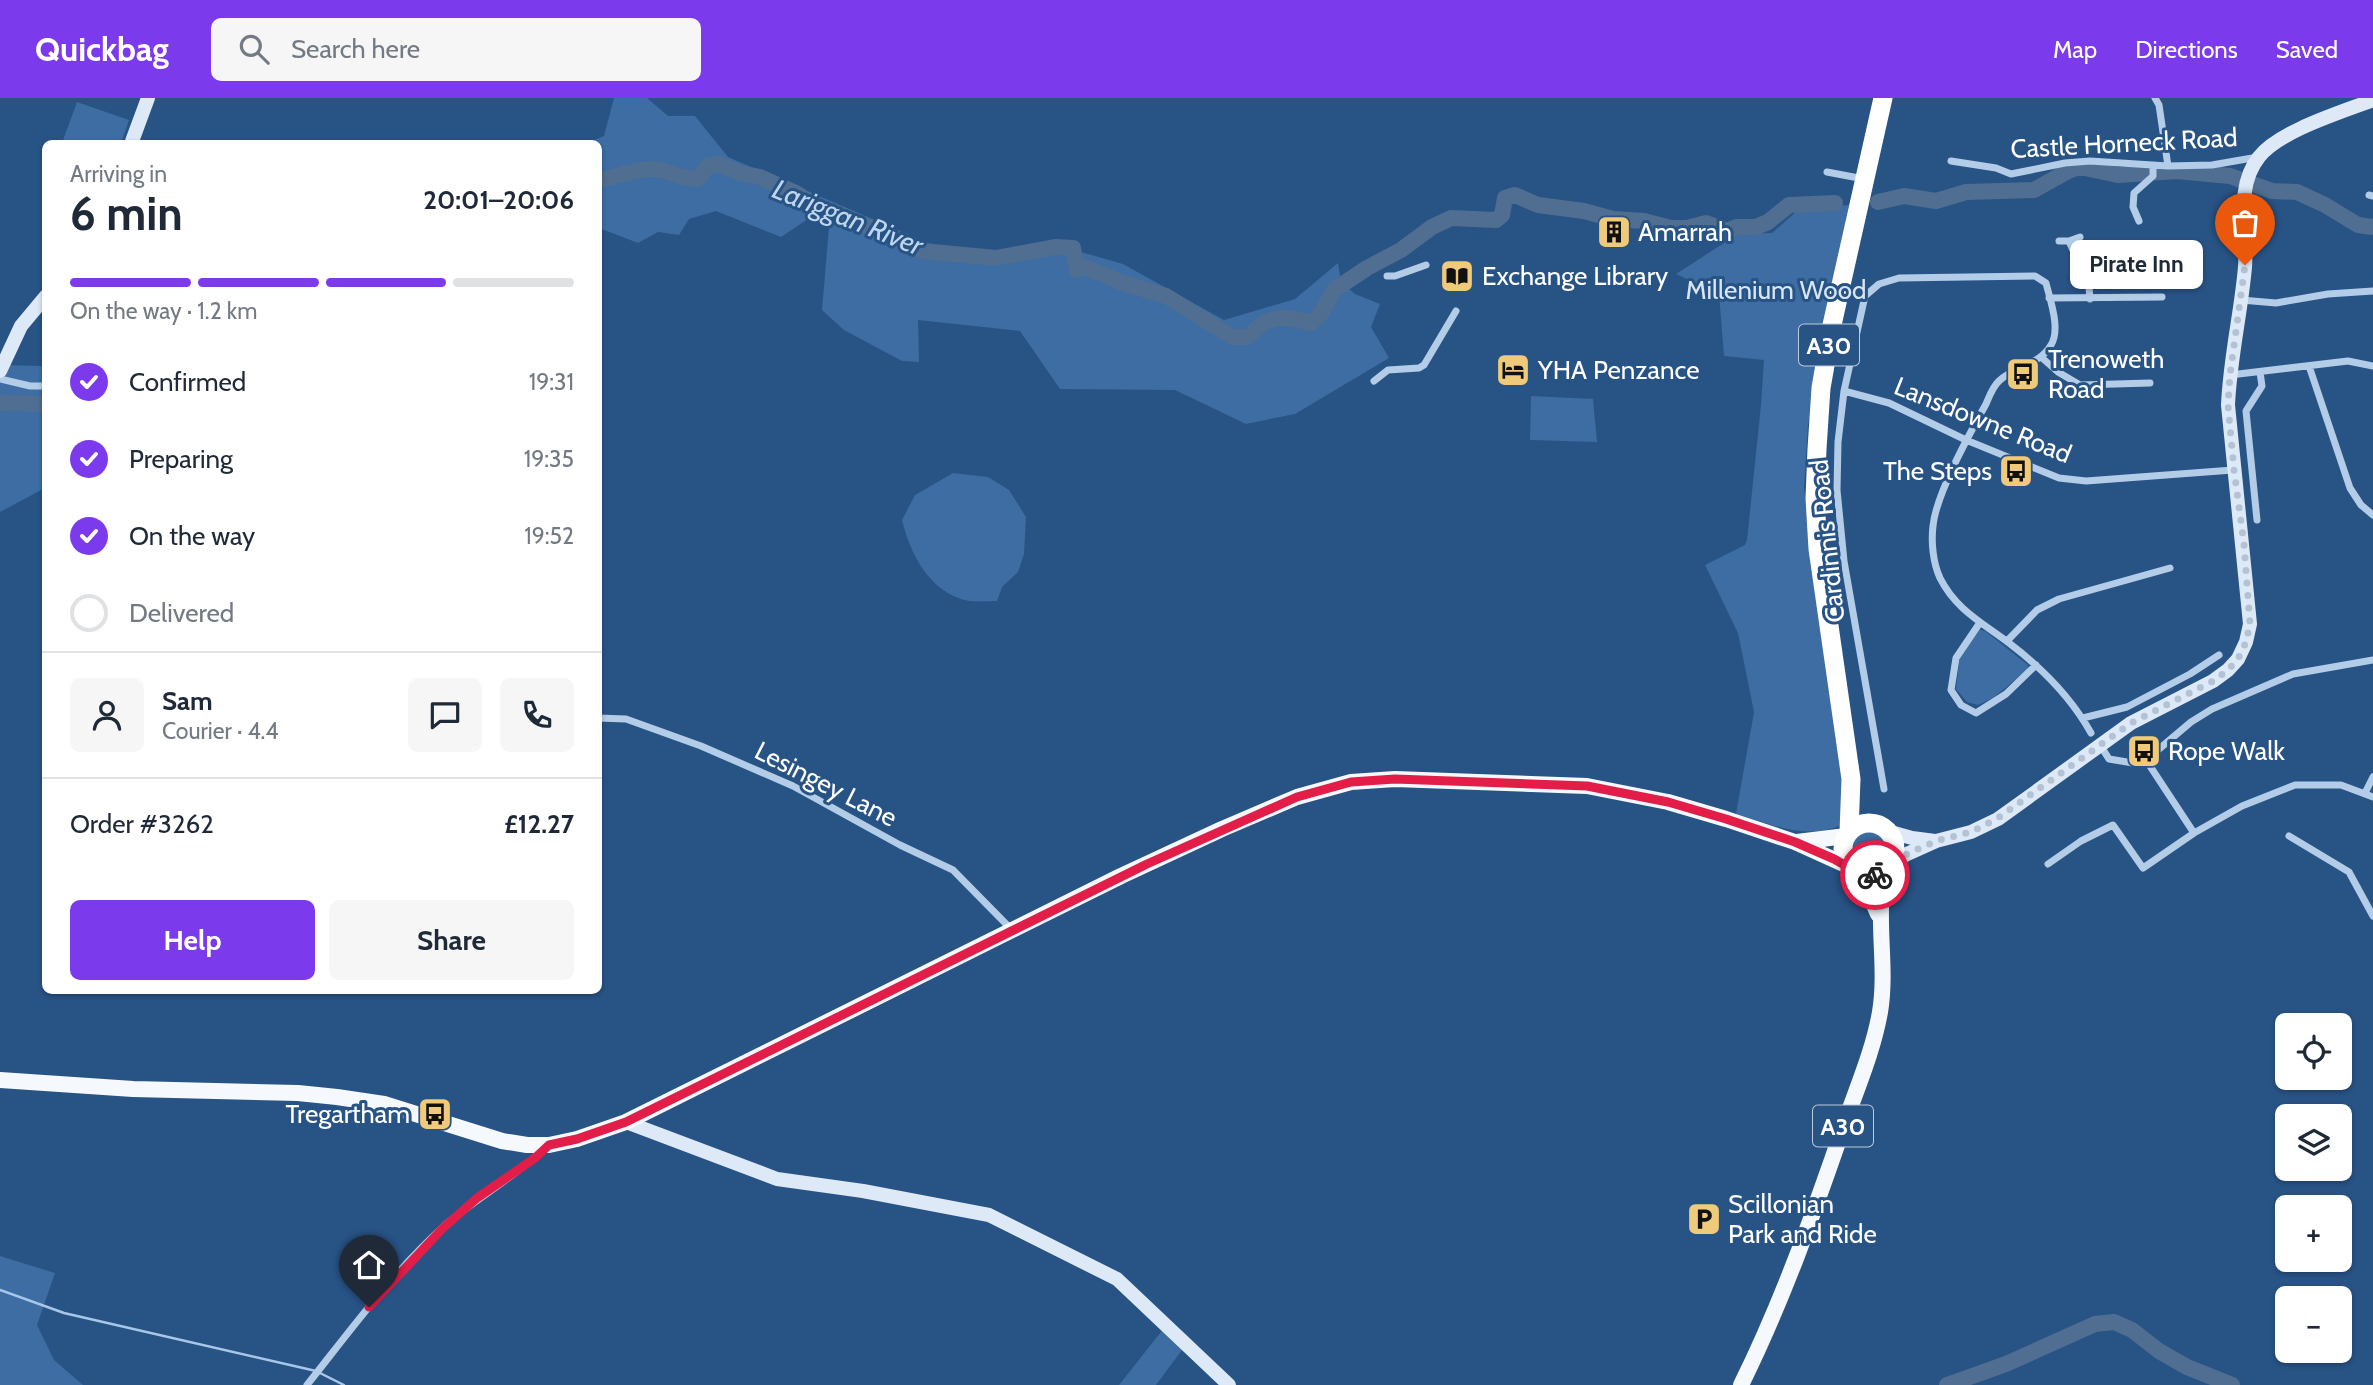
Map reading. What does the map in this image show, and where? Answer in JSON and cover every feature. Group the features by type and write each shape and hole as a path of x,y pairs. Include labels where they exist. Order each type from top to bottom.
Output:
{"highway":[{"name":"A30","path":"1847,834 1852,779 1818,549 1815,498 1821,388 1832,325 1883,98"},
{"name":"A30","path":"1852,779 1866,807 1883,828"},
{"path":"1860,824 1883,828 1895,846 1894,855 1887,868 1870,876 1851,869 1842,852 1847,834 1860,824"}],"main road":[{"path":"0,1080 133,1089 298,1093 384,1104 502,1141 549,1145 577,1139 626,1122 1222,829 1316,790 1351,782 1395,779 1587,786 1668,802 1795,842 1851,869"},
{"path":"1795,842 1847,834"},
{"name":"A30","path":"1741,1385 1818,1203 1870,1049 1880,1013 1884,979 1880,891 1887,868"},
{"name":"A30","path":"1851,869 1868,894 1880,920"}],"street":[{"path":"132,140 148,98"},
{"path":"2155,98 2159,105 2168,166"},
{"path":"1887,868 1907,854 1936,841 1971,832 1998,818 2096,738 2213,681 2228,670 2242,651 2250,624 2228,405 2245,265 2245,188 2249,173 2259,157 2270,147 2329,116 2373,100"},
{"name":"Castle Horneck Road","path":"1951,161 2011,174 2090,161 2153,171 2168,166 2212,165 2259,157"},
{"path":"2139,221 2133,206 2134,193 2153,171"},
{"path":"1827,172 1864,179"},
{"path":"2059,240 2069,241 2080,237"},
{"path":"2069,241 2089,287 2090,299"},
{"path":"1387,276 1395,276 1426,265"},
{"name":"Cardinnis Road","path":"1884,789 1844,561 1837,490 1838,442 1844,391 1866,296 1879,284 1899,278 2035,276 2046,283 2049,298"},
{"path":"2241,300 2276,303 2328,294 2373,291"},
{"path":"2162,298 2049,298 2055,334 2051,346 2040,357 1998,381 1966,440 1940,500 1933,524 1933,554 1940,578 1956,601 1979,624 2007,641 2036,664 2059,688 2083,718 2109,759 2133,763 2146,760 2191,722 2212,709 2293,674 2373,660"},
{"path":"0,371 22,326 42,301"},
{"path":"1374,381 1388,370 1423,365 1456,311"},
{"path":"2040,357 2080,385 2150,383"},
{"path":"2230,375 2348,361 2373,366"},
{"path":"2309,366 2350,488 2361,505 2373,515"},
{"path":"2257,520 2246,411 2262,386 2260,372"},
{"path":"0,379 42,386"},
{"name":"Lansdowne Road","path":"1844,391 1889,403 1966,440 2059,478 2086,481 2234,470"},
{"path":"2007,641 2037,610 2059,599 2170,568"},
{"path":"1979,624 1956,657 1951,690 1961,705 1976,713 2006,694 2036,664"},
{"path":"2083,718 2127,707 2190,674 2219,655"},
{"name":"Lesingey Lane","path":"602,718 626,719 701,746 793,786 900,845 953,870 1012,930"},
{"path":"2146,760 2193,833"},
{"path":"2048,864 2081,841 2113,825 2143,868 2193,833 2242,807 2295,785 2341,785 2369,795 2373,777"},
{"path":"1883,828 1912,838 1936,841"},
{"path":"2289,836 2348,872 2372,913"},
{"path":"626,1122 777,1179 863,1191 989,1215 1117,1279 1229,1385"},
{"path":"307,1385 384,1289 442,1229 477,1198 535,1158 549,1145"}],"green space":[{"path":"614,98 647,98 668,116 695,116 728,157 933,245 996,252 1046,242 1123,264 1224,320 1295,299 1338,263 1341,282 1355,294 1380,304 1371,327 1389,358 1295,414 1246,424 1175,390 1060,389 1020,331 918,320 919,362 902,361 844,330 822,310 829,227 808,219 781,237 716,211 689,219 679,235 658,232 638,243 602,229 602,140 594,140 604,136"},
{"path":"77,102 129,120 122,140 63,140"},
{"name":"Millenium Wood","path":"1849,205 1808,425 1804,489 1844,780 1840,826 1827,830 1801,831 1736,814 1754,712 1738,633 1705,565 1745,545 1747,540 1764,360 1724,356 1719,294 1676,274 1738,234 1772,233 1798,210"},
{"path":"0,365 42,366 42,490 0,512"},
{"path":"1531,396 1593,399 1597,442 1530,440"},
{"path":"953,473 988,477 1009,490 1026,517 1024,554 1018,572 1002,587 997,601 969,601 943,590 924,571 906,533 902,520 915,495"},
{"path":"1977,629 1985,631 2028,665 2027,670 1993,698 1978,705 1967,702 1956,689 1960,653"},
{"path":"1869,829 1877,830 1883,835 1888,841 1888,857 1883,863 1877,868 1869,869 1861,868 1855,863 1850,857 1849,849 1850,841 1855,835 1861,830"},
{"path":"0,1256 55,1273 37,1325 54,1360 83,1385 0,1385"},
{"path":"1164,1328 1182,1350 1156,1385 1119,1385"}],"waterway":[{"name":"Lariggan River","path":"602,179 654,169 698,179 708,166 720,164 740,173 760,177 796,193 820,209 840,214 922,251 996,258 1055,247 1073,248 1077,270 1085,267 1123,283 1166,296 1232,337 1248,337 1263,324 1277,318 1311,323 1320,315 1334,290 1401,250 1432,227 1451,218 1496,220 1502,215 1505,198 1515,195 1538,205 1584,211 1613,219 1644,221 1671,228 1687,228 1706,223 1722,229"},
{"name":"Lariggan River","path":"1878,202 1904,196 1936,201 1966,192 2034,190 2080,167 2118,175 2177,171 2230,176 2272,191 2297,192 2358,225 2373,227"},
{"name":"Lariggan River","path":"1725,232 1737,227 1756,227 1768,222 1789,205 1835,203"},
{"name":"Lariggan River","path":"0,403 42,404"},
{"path":"0,1290 64,1313 316,1371 344,1385"},
{"path":"1947,1385 2006,1364 2095,1324 2114,1322 2132,1330 2159,1351 2187,1367 2232,1385"}],"way so far":[{"path":"1875,875 1907,854 1936,841 1971,832 1998,818 2131,723 2213,681 2238,659 2250,624 2228,405 2245,265"}],"place":[{"name":"Amarrah","path":"1614,232"},
{"name":"Pirate Inn","path":"2245,265"},
{"name":"Exchange Library","path":"1457,276"},
{"name":"YHA Penzance","path":"1513,370"},
{"name":"Trenoweth Road","path":"2023,374"},
{"name":"The Steps","path":"2016,471"},
{"name":"Rope Walk","path":"2144,751"},
{"name":"Tregartham","path":"435,1114"},
{"name":"Scillonian Park and Ride","path":"1704,1219"}],"route":[{"path":"369,1307 442,1229 477,1198 535,1158 549,1145 604,1131 626,1122 1121,876 1222,829 1316,790 1351,782 1395,779 1587,786 1668,802 1726,819 1795,842 1848,866 1854,872 1875,875"}]}
